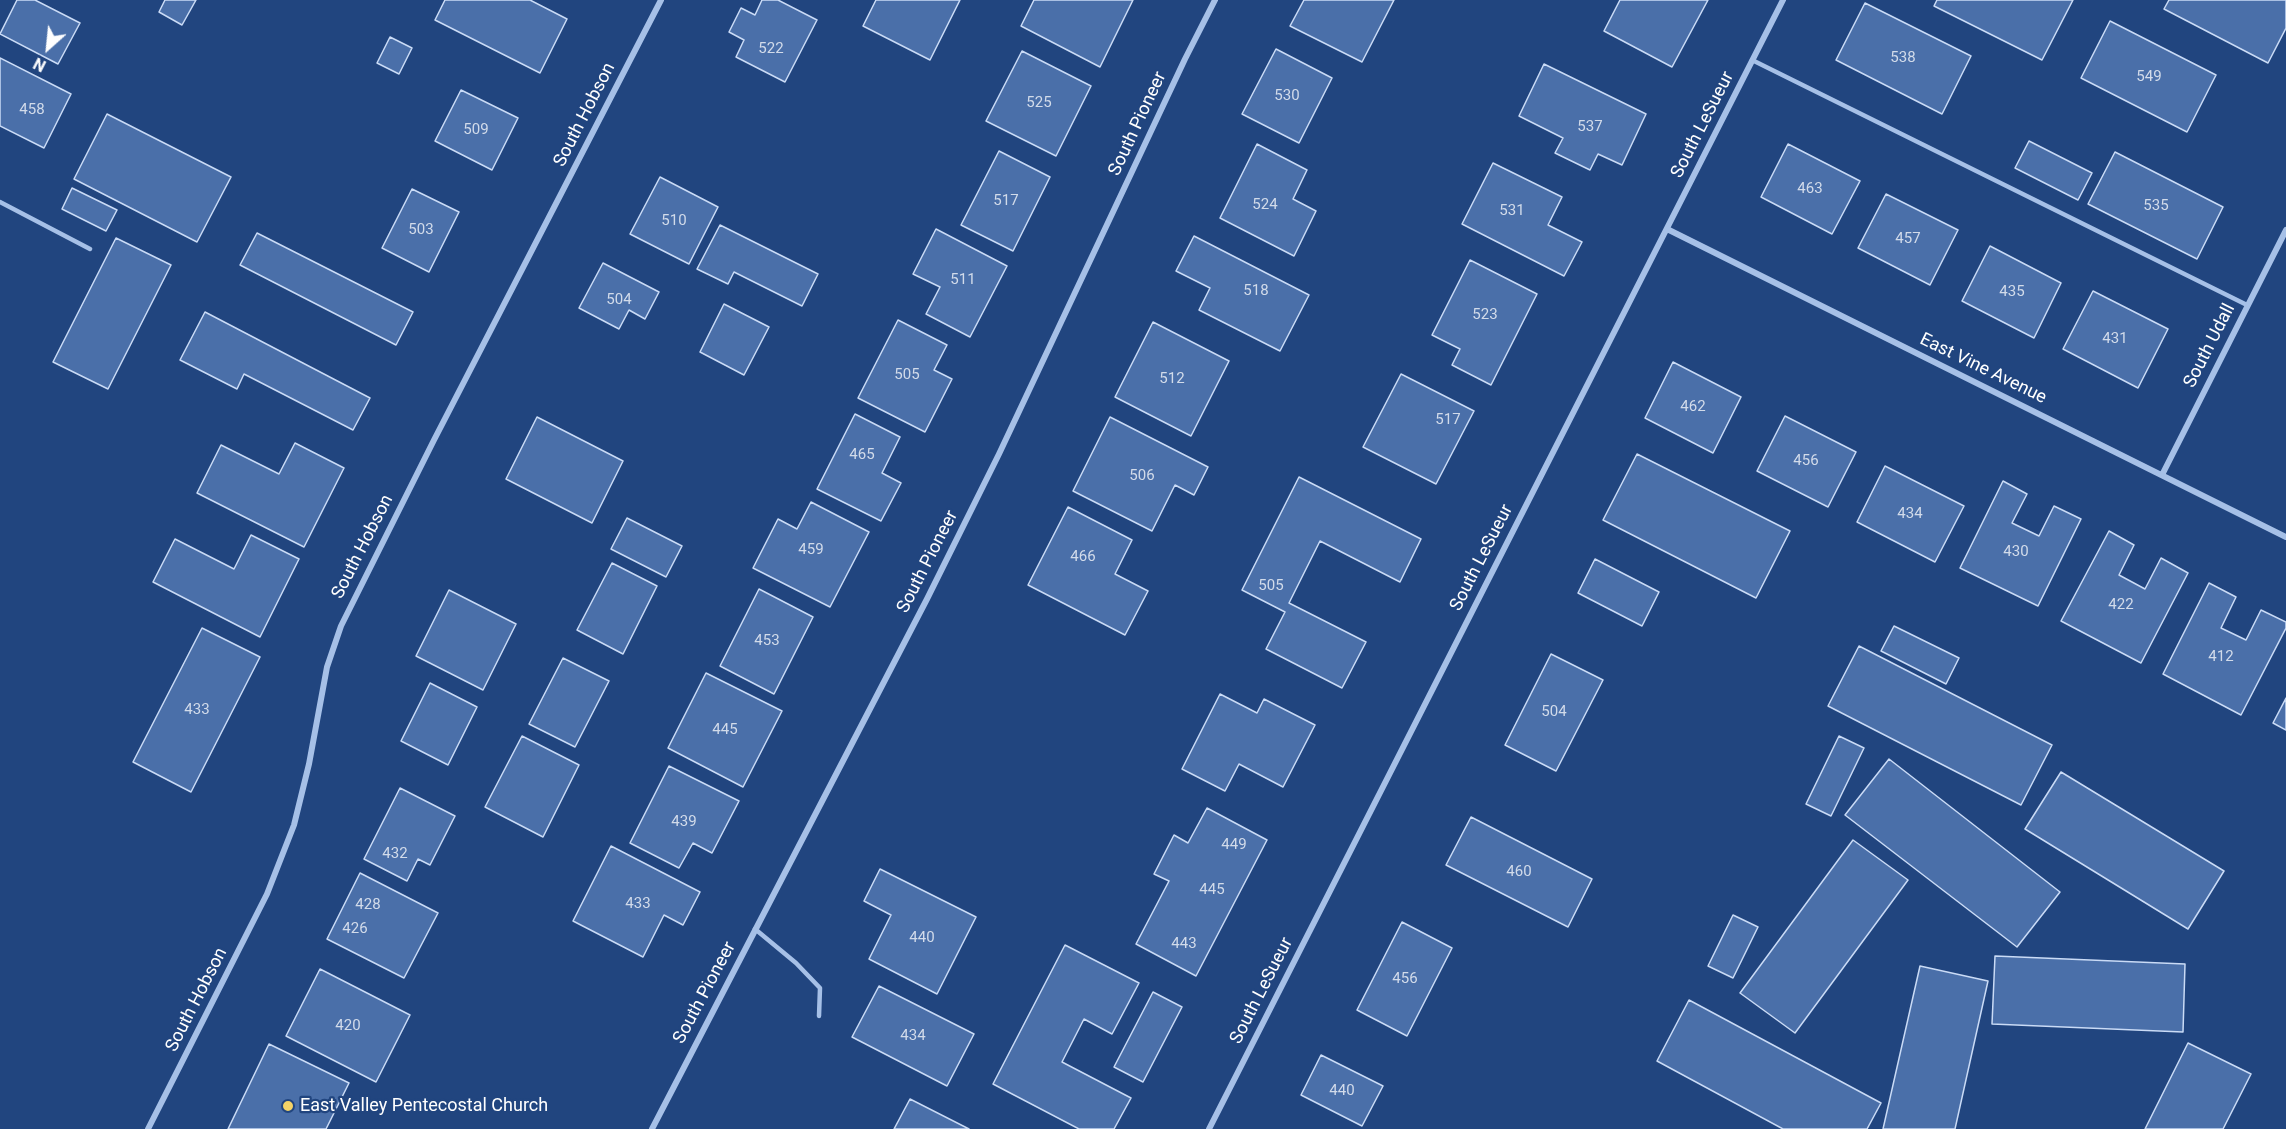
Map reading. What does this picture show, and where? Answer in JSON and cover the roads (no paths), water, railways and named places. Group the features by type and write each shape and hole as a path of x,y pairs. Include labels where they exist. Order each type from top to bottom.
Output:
{"street":[{"name":"South Hobson","path":"148,1129 267,894 294,825 309,764 327,667 349,608 661,0"},
{"name":"South Pioneer","path":"652,1129 932,589 1215,0"},
{"name":"South LeSueur","path":"1209,1129 1783,0"},
{"name":"East Vine Avenue","path":"1666,229 2286,537"},
{"name":"South Udall","path":"2162,475 2286,230"}],"lane":[{"path":"1752,60 2247,305"},
{"path":"0,202 90,249"},
{"path":"755,929 796,963 820,988 819,1016"}],"place":[{"name":"East Valley Pentecostal Church","path":"288,1106"}]}
